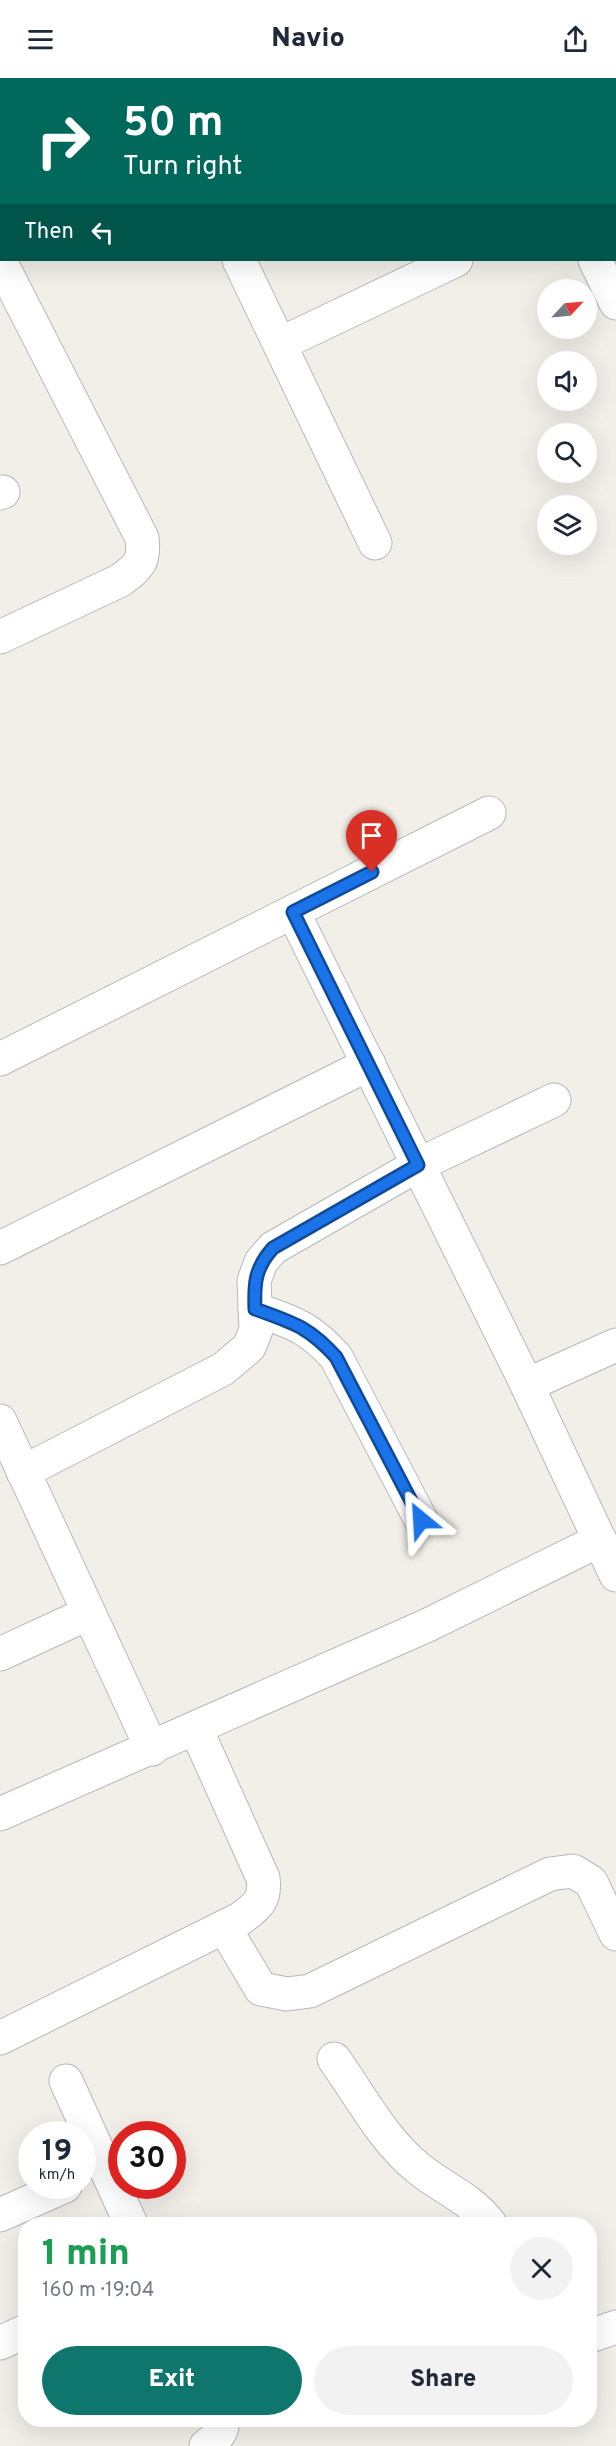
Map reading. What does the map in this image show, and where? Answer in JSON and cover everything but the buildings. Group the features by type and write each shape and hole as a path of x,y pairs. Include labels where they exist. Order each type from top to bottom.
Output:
{"street":[{"path":"0,261 142,538 144,554 137,567 121,580 0,637"},
{"path":"239,261 375,543"},
{"path":"595,261 616,303"},
{"path":"280,344 439,263"},
{"path":"0,1059 489,813"},
{"path":"293,912 527,1385 616,1575"},
{"path":"0,1248 369,1064"},
{"path":"13,1464 223,1369 249,1347 256,1330 254,1281 261,1262 273,1248 418,1165 554,1100"},
{"path":"255,1309 298,1325 317,1336 336,1357 421,1520"},
{"path":"527,1385 616,1345"},
{"path":"0,1421 13,1464 89,1613 152,1749"},
{"path":"0,1814 152,1749 428,1625 600,1540"},
{"path":"0,1654 89,1613"},
{"path":"0,2038 240,1919 258,1905 265,1893 263,1878 196,1729"},
{"path":"224,1927 261,1989 287,1994 310,1991 550,1874 573,1871 591,1882 616,1934"},
{"path":"334,2059 392,2142 418,2169 465,2199 483,2217"},
{"path":"66,2081 78,2121"},
{"path":"96,2176 126,2217"},
{"path":"0,2215 36,2199"},
{"path":"597,2334 616,2327"},
{"path":"0,2343 18,2335"},
{"path":"206,2446 218,2437 222,2427"}],"route":[{"path":"372,872 293,912 418,1165 316,1221 273,1248 261,1262 254,1281 255,1309 298,1325 317,1336 336,1357 421,1520"}]}
